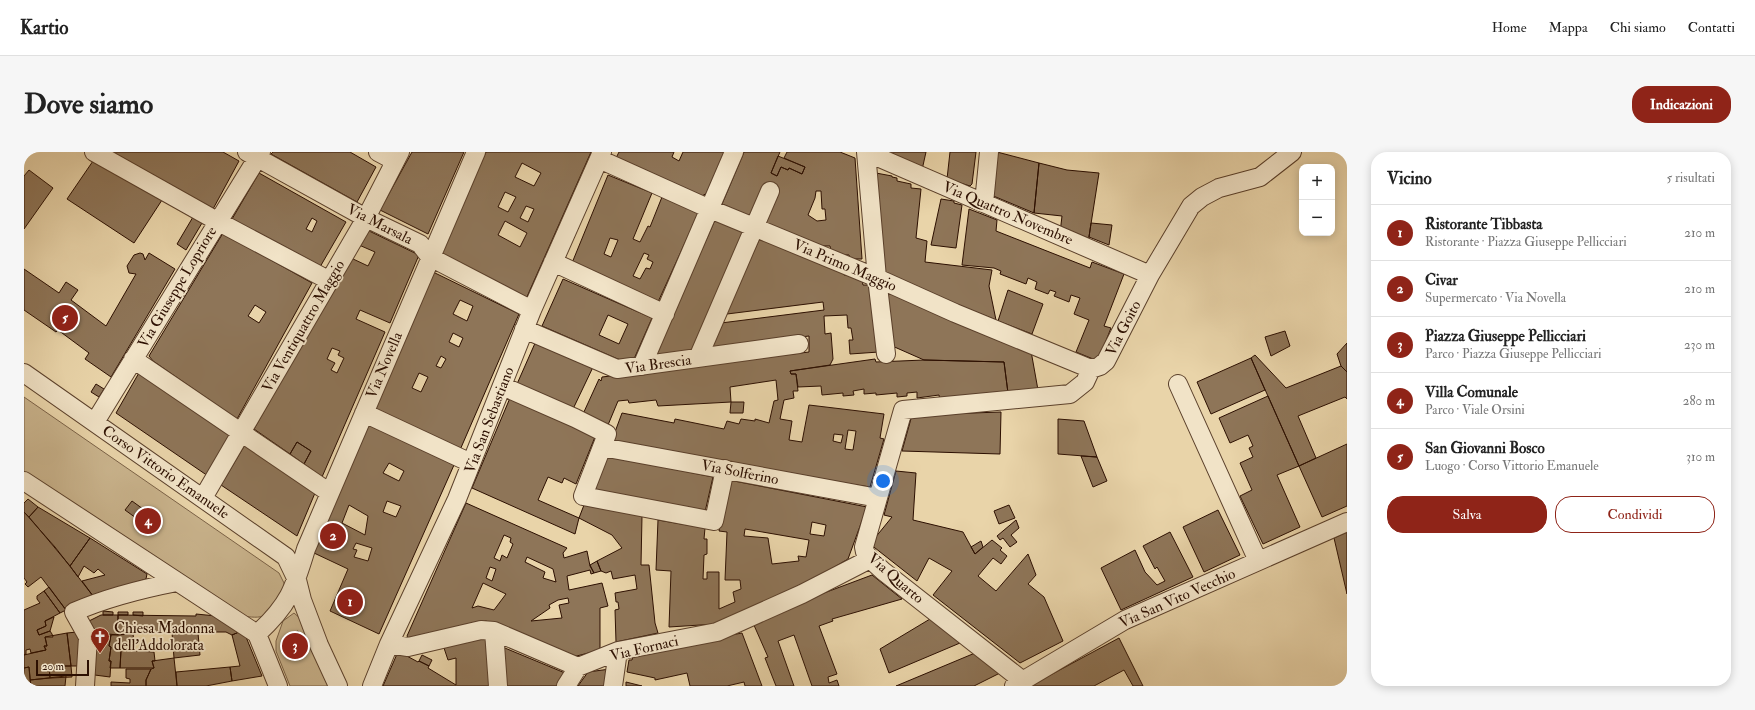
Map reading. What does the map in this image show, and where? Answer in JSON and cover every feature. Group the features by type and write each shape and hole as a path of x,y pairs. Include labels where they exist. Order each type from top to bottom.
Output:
{"street":[{"path":"94,152 217,221 330,281"},
{"path":"378,152 397,157"},
{"name":"Via Novella","path":"257,634 275,618 286,602 297,580 306,549 476,152"},
{"path":"642,366 734,152"},
{"path":"866,152 877,278 886,354"},
{"name":"Via Quattro Novembre","path":"866,152 1150,275"},
{"path":"984,203 989,152"},
{"name":"Via Goito","path":"903,410 1070,394 1085,382 1092,369 1100,366 1106,361 1150,275 1191,206 1202,197 1219,188 1260,177 1292,152"},
{"name":"Via Giuseppe Lopriore","path":"95,422 217,221 254,154"},
{"name":"Via Marsala","path":"254,154 366,218 420,244 430,257 532,310"},
{"name":"Via Primo Maggio","path":"600,156 710,209 877,278 955,313 1092,369"},
{"name":"Via San Sebastiano","path":"372,686 389,644 457,500 524,329 600,156"},
{"name":"Via Ventiquattro Maggio","path":"203,498 366,218 397,157"},
{"path":"698,358 770,192"},
{"path":"553,262 665,314"},
{"name":"Via Brescia","path":"524,329 617,370 799,344"},
{"path":"133,359 330,493"},
{"name":"Corso Vittorio Emanuele","path":"24,373 286,556 297,580 302,600 319,645 338,686"},
{"path":"1178,384 1258,561"},
{"name":"Via Solferino","path":"502,386 576,418 604,440 725,470 878,498"},
{"name":"Via Quarto","path":"903,410 864,547 865,552 870,559 1018,684"},
{"path":"364,413 471,463"},
{"path":"604,440 583,496 714,521 725,470"},
{"path":"24,481 257,634 274,686"},
{"name":"Via San Vito Vecchio","path":"1018,684 1125,620 1347,522"},
{"name":"Via Fornaci","path":"578,667 618,651 717,632 802,594 870,559"},
{"path":"85,686 88,637 74,612 115,596 177,582"},
{"path":"389,644 408,647 481,630 494,631 578,667 566,686"},
{"path":"494,631 498,686"},
{"path":"613,686 618,651"}],"shaded area":[{"path":"24,397 279,573 284,583 284,597 271,612 263,616 243,616 24,477"},
{"path":"294,613 302,620 331,686 290,686 276,651 276,641 283,621"}],"building":[{"path":"109,152 223,152 239,161 213,209"},
{"path":"273,152 350,152 376,167 357,202 271,154"},
{"path":"412,152 464,152 428,234 380,210"},
{"path":"486,152 591,152 526,299 439,256","holes":["522,163 541,173 534,186 515,177","505,192 516,197 508,212 498,207","526,206 534,209 528,222 520,218","505,221 527,233 520,247 498,235"]},
{"path":"619,152 674,152 672,157 679,161 683,152 725,152 707,193 702,196 615,160"},
{"path":"744,152 780,152 771,173 777,176 781,167 788,170 789,168 802,174 805,167 784,158 787,152 840,152 855,158 862,259 850,259 849,255 834,255 830,246 819,246 722,204","holes":["816,191 821,191 822,209 825,209 826,220 817,221 808,215 815,198"]},
{"path":"880,152 926,152 922,170"},
{"path":"950,152 976,152 972,184 970,186 947,179"},
{"path":"997,152 1039,163 1034,213 991,195"},
{"path":"778,156 805,167 802,174 789,168 788,170 781,167 777,176 771,173"},
{"path":"93,161 162,200 134,243 67,199"},
{"path":"1039,163 1067,170 1099,173 1088,243 1060,233 1062,216 1034,213"},
{"path":"29,170 53,188 24,229 24,176"},
{"path":"259,173 346,222 320,267 232,219","holes":["312,218 317,221 312,232 306,229"]},
{"path":"876,173 892,176 897,178 897,181 911,184 911,188 921,189 916,238 927,241 925,262 992,270 989,286 996,320 885,276"},
{"path":"608,175 652,193 633,239 640,242 648,226 650,227 662,197 699,212 658,302 572,263","holes":["610,238 618,240 611,257 604,254","644,253 649,255 647,259 653,262 650,269 646,268 640,279 633,276"]},
{"path":"941,199 954,201 954,203 962,205 956,248 931,245"},
{"path":"969,209 997,220 996,231 1090,268 1092,262 1124,274 1104,326 1111,328 1098,361 1076,352 1089,320 1074,314 1080,298 1071,295 1069,302 1054,296 1056,292 1050,290 1048,294 1035,289 1037,282 1028,278 1026,284 1000,274 1001,271 994,268 962,265"},
{"path":"193,217 202,223 186,250 177,244"},
{"path":"715,220 746,231 692,351 657,355 656,353"},
{"path":"1091,223 1112,225 1109,245 1089,237"},
{"path":"367,230 419,255 390,323 360,310 356,319 385,332 322,477 304,464 311,451 297,442 290,454 254,429 351,258 368,266 375,252 359,245","holes":["332,348 340,351 338,355 344,358 337,373 331,370 335,363 327,359"]},
{"path":"223,233 312,283 237,419 153,361 149,356","holes":["255,305 266,312 259,323 248,316"]},
{"path":"760,238 844,273 844,275 855,275 855,279 862,280 863,285 874,285 879,352 850,354 849,340 853,340 851,328 848,328 847,315 824,316 825,334 831,333 833,359 830,365 790,371 791,374 796,374 798,391 793,391 794,398 784,400 780,419 792,421 789,440 802,442 809,405 884,414 880,438 884,439 870,487 821,480 612,440 622,413 674,423 675,419 724,429 727,421 739,424 741,419 755,421 755,419 769,423 774,401 778,400 776,380 730,387 731,402 658,406 656,400 629,403 628,400 618,401 608,425 583,414 599,379 601,381 602,377 809,352 809,336 710,348 721,323 824,310 823,302 727,314 726,311","holes":["848,430 856,431 853,450 845,449","834,434 843,435 841,443 833,441"]},
{"path":"140,253 143,254 145,260 149,253 175,269 111,377 85,359 89,353 58,330 56,332 24,310 24,269 59,293 66,282 78,290 71,300 106,326 136,274 129,273 127,266 134,255"},
{"path":"433,272 519,314 460,450 373,409","holes":["460,300 473,306 467,321 453,314","453,333 463,338 459,347 449,342","441,356 446,359 441,368 436,366","419,373 428,377 421,392 412,388"]},
{"path":"563,279 652,318 634,359 620,360 542,326","holes":["608,315 628,324 619,344 599,335"]},
{"path":"1008,290 1043,304 1032,334 998,321"},
{"path":"886,291 1031,351 1038,390 1008,393 1004,362 924,360 890,345"},
{"path":"1285,331 1290,346 1271,356 1265,337"},
{"path":"536,341 594,365 573,409 517,384"},
{"path":"1347,343 1347,372 1341,366 1337,354"},
{"path":"1255,355 1286,388 1341,366 1347,372 1347,399 1345,397 1298,416 1316,458 1299,466 1251,358"},
{"path":"1251,358 1265,390 1211,414 1197,382"},
{"path":"875,359 876,362 924,360 1004,362 1008,393 940,401 939,395 917,398 917,392 907,393 907,396 897,397 897,393 876,395 876,393 864,394 864,389 853,391 854,395 843,396 843,393 822,395 821,386 798,387 796,374 791,374 790,371"},
{"path":"140,371 233,434 208,476 116,413"},
{"path":"96,384 104,389 99,397 91,392"},
{"path":"1268,396 1299,466 1277,475 1300,527 1263,544 1240,496 1252,490 1240,463 1253,457 1249,448 1253,446 1248,435 1230,443 1219,418"},
{"path":"510,398 595,437 576,484 564,478 562,483 548,477 538,500 579,518 575,534 472,488"},
{"path":"731,402 744,402 743,413 730,413"},
{"path":"1001,412 1000,454 902,451 912,415"},
{"path":"1058,419 1084,421 1097,457 1058,454"},
{"path":"369,423 454,465 379,634 330,611 348,569 314,553","holes":["389,463 404,471 399,481 383,473","387,501 401,506 396,517 383,512","349,505 368,516 365,535 342,523","356,543 372,548 368,561 354,557 357,550 353,549"]},
{"path":"297,442 311,451 304,464 290,454"},
{"path":"246,443 315,493 297,536 221,485"},
{"path":"1347,444 1347,506 1322,517 1299,466"},
{"path":"605,455 713,477 705,512 591,490"},
{"path":"1081,456 1097,457 1107,481 1093,487"},
{"path":"896,471 916,473 913,520 963,532 975,554 992,540 1002,548 1000,550 1007,556 1001,564 993,558 978,576 996,591 1028,554 1036,575 1028,584 1044,597 1063,641 1020,663 933,595 952,571 929,558 917,581 870,544 892,517 884,515"},
{"path":"729,480 867,507 848,559 799,588 716,624 669,627 671,571 656,570 658,520 705,528 704,539 707,539 707,554 704,555 703,579 707,579 707,572 719,572 719,609 735,602 733,592 741,589 740,580 725,580 727,532 719,531","holes":["812,522 826,525 824,536 810,534","745,529 809,540 806,557 798,556 799,561 772,564 768,538 744,536"]},
{"path":"28,499 38,507 29,517 24,512 24,503"},
{"path":"132,501 143,509 136,518 125,510"},
{"path":"466,503 567,548 563,553 564,558 587,551 590,566 594,573 591,574 590,570 567,576 569,590 602,583 608,606 600,608 600,650 569,658 486,621 409,640 407,636","holes":["504,535 511,538 510,542 513,544 507,558 502,555 500,561 494,558","527,557 553,569 556,582 543,578 545,572 525,562","490,567 496,569 492,581 486,578","483,583 506,594 494,610 478,606 472,608","568,598 569,603 559,605 562,618 531,621 550,608 549,605 558,600"]},
{"path":"584,505 642,516 641,565 649,565 655,623 658,633 616,642 615,610 619,609 618,602 616,602 615,593 637,589 635,575 613,579 611,571 606,573 601,571 597,561 622,548 612,535 579,518"},
{"path":"1009,505 1015,518 999,524 994,511"},
{"path":"38,507 90,538 70,566 29,517"},
{"path":"1218,510 1240,555 1204,572 1183,527"},
{"path":"24,512 55,547 93,596 66,610 41,577 28,587 25,584 27,582 24,578"},
{"path":"1016,520 1019,528 1011,535 1017,542 1010,547 1003,538 1000,540 997,536"},
{"path":"1170,532 1193,577 1121,610 1101,568 1135,550 1145,572 1157,585 1165,581 1157,567 1155,569 1143,546"},
{"path":"1347,532 1347,594 1334,538"},
{"path":"90,538 147,574 146,579 93,596 82,581 105,575 98,569 94,573 84,566 78,577 70,566"},
{"path":"981,541 983,547 975,554 971,547"},
{"path":"597,561 601,571 594,573 590,565"},
{"path":"872,575 902,599 832,619 833,621 819,626 837,674 828,677 829,683 837,680 839,686 812,686 794,635 778,641 794,686 776,686 765,658 768,657 753,623 768,614"},
{"path":"49,587 66,610 60,613 44,591"},
{"path":"44,591 60,613 45,621 46,626 37,630 39,635 50,631 53,637 45,637 47,646 44,646 46,650 31,653 30,649 26,650 26,654 24,655 24,610 40,603 37,596"},
{"path":"103,611 113,612 113,615 103,615"},
{"path":"118,612 128,612 128,615 118,615"},
{"path":"133,612 143,612 143,616 133,615"},
{"path":"196,614 216,616 239,632 232,635 226,632 158,632 118,635 118,615 196,616"},
{"path":"101,615 118,615 118,635 91,631 85,623"},
{"path":"54,617 50,631 39,635 37,630 46,626 45,621"},
{"path":"930,619 960,643 889,673 880,649"},
{"path":"298,631 303,643 292,648 287,636"},
{"path":"77,632 85,634 78,666 71,666 67,633"},
{"path":"239,632 246,637 262,676 232,681 230,667 240,666 232,635"},
{"path":"67,633 71,666 49,666 50,678 30,680 29,667 24,668 24,655 46,650 44,646 47,646 45,637"},
{"name":"Chiesa Madonna dell'Addolorata","path":"98,633 111,635 109,646 111,647 109,661 111,661 110,677 87,674 93,642 97,643"},
{"path":"172,633 198,633 200,655 174,658"},
{"path":"742,633 762,686 745,686 744,682 727,686 690,686 687,673 655,680 655,678 627,672 629,660 632,660 634,653"},
{"path":"133,634 135,651 121,650 120,668 110,668 111,661 109,661 111,647 109,646 111,635"},
{"path":"487,636 490,686 383,686 397,654 405,655 429,666 428,668 456,685 456,658 448,660 444,648"},
{"path":"1119,638 1143,686 1133,686 1124,670 1094,686 1030,686"},
{"path":"500,646 565,673 557,686 502,686"},
{"path":"121,650 154,652 155,661 152,661 154,668 120,668"},
{"path":"975,653 1000,673 974,686 896,686"},
{"path":"422,655 432,660 429,666 419,661"},
{"path":"174,658 177,686 146,686 146,680 151,669 154,668 152,661"},
{"path":"49,666 71,666 72,677 50,678"},
{"path":"29,667 31,686 24,686 24,668"},
{"path":"230,667 232,681 206,686 177,686 176,672"},
{"path":"126,669 151,669 146,680 146,686 111,686 111,682 130,683 130,679 126,678"},
{"path":"610,669 606,686 578,686 588,672"},
{"path":"66,676 65,686 31,686 30,680"},
{"path":"626,682 642,686 626,686"}],"place":[{"name":"San Giovanni Bosco","path":"65,318"},
{"name":"Villa Comunale","path":"148,521"},
{"name":"Civar","path":"333,536"},
{"name":"Ristorante Tibbasta","path":"350,602"},
{"name":"Piazza Giuseppe Pellicciari","path":"295,646"},
{"name":"Chiesa Madonna dell'Addolorata","path":"100,654"}]}
